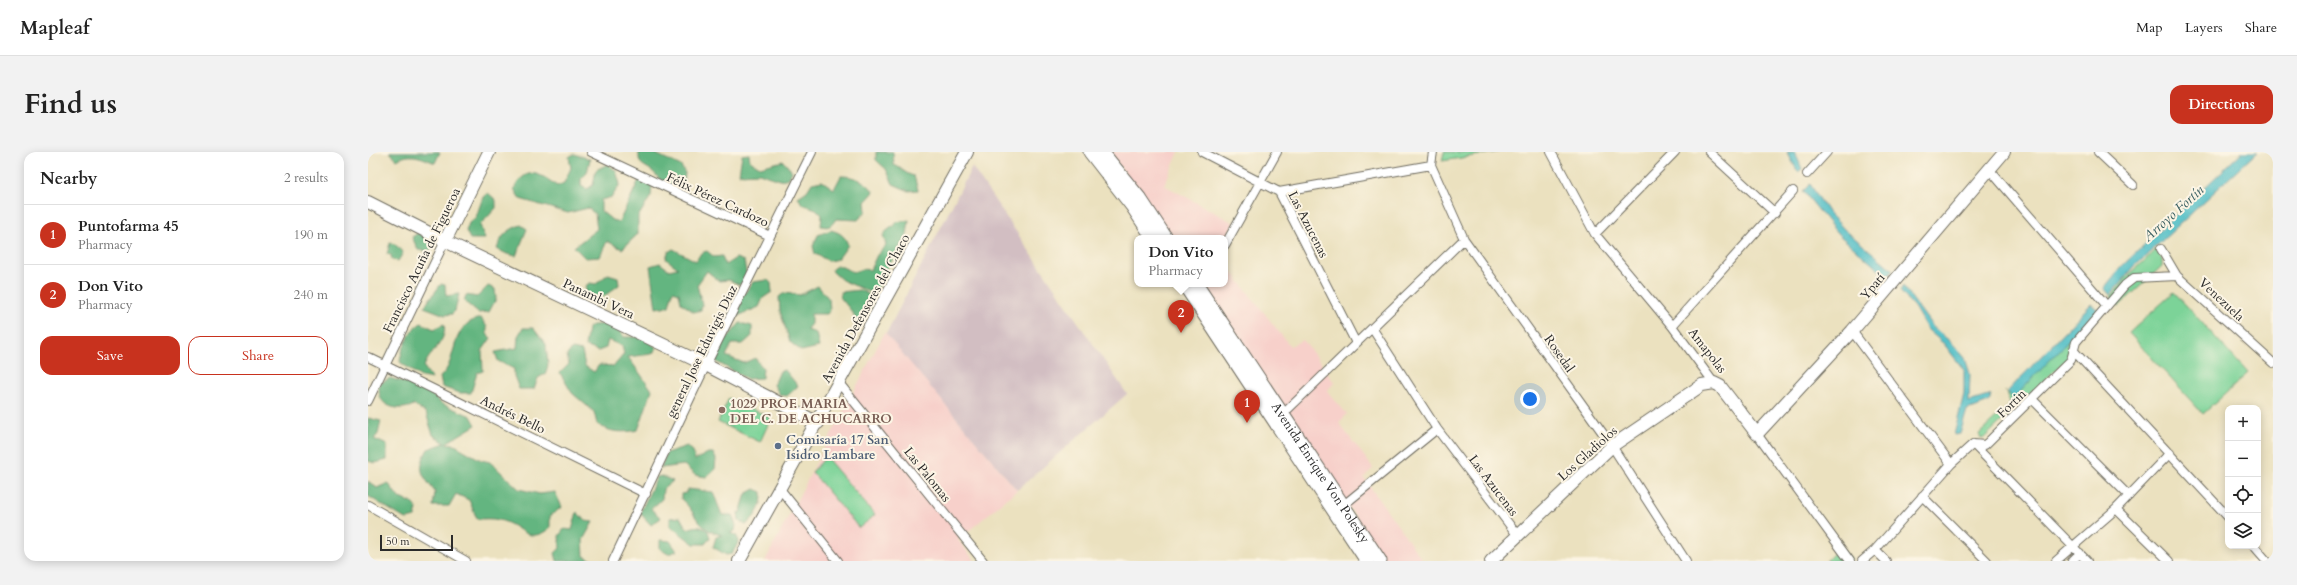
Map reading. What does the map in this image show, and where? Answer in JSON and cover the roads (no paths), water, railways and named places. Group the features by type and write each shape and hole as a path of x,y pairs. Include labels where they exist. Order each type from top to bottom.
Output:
{"main road":[{"path":"1090,152 1132,206 1151,235"},
{"path":"1102,152 1141,200 1164,235"},
{"name":"Avenida Enrique Von Polesky","path":"1198,288 1279,418 1339,509 1380,561"},
{"name":"Avenida Enrique Von Polesky","path":"1339,509 1367,561"}],"street":[{"name":"Francisco Acuña de Figueroa","path":"368,401 489,152"},
{"name":"Félix Pérez Cardozo","path":"591,152 770,236"},
{"name":"general Jose Eduvigis Diaz","path":"613,561 646,494 706,364 812,152"},
{"name":"Avenida Defensores del Chaco","path":"739,561 818,423 967,152"},
{"name":"Las Azucenas","path":"1202,152 1261,181 1279,192 1356,343"},
{"path":"1228,240 1277,152"},
{"path":"1279,192 1430,165 1433,152"},
{"name":"Amapolas","path":"1551,152 1595,234 1672,326 1714,383 1720,386 1850,561"},
{"path":"1595,234 1675,152"},
{"path":"1709,152 1775,213"},
{"path":"1807,174 1827,152"},
{"name":"Ypatí","path":"1757,434 1852,331 2004,152"},
{"path":"2098,152 2133,184"},
{"name":"Rosedal","path":"1430,165 1464,239 1612,446 1686,561"},
{"path":"1989,169 2108,306"},
{"path":"1672,326 1775,213 1793,191"},
{"name":"Panambi Vera","path":"368,202 445,241 706,364 818,423"},
{"path":"1279,418 1464,239"},
{"name":"Venezuela","path":"2161,248 2177,276 2273,363"},
{"name":"Fortin","path":"1862,561 1875,550 1951,464 1973,444 1985,445 2071,360 2076,342 2126,285 2134,278 2177,276"},
{"name":"Las Azucenas","path":"1372,328 1437,429 1518,536"},
{"path":"1852,331 1951,464"},
{"path":"2073,350 2170,453 2225,515"},
{"name":"Andrés Bello","path":"368,357 646,494"},
{"name":"Las Palomas","path":"839,383 983,561"},
{"name":"Los Gladiolos","path":"1492,561 1612,446 1702,385 1714,383"},
{"path":"2032,399 2129,496"},
{"path":"1339,509 1437,429"},
{"path":"1973,444 2087,561"},
{"path":"2056,561 2116,509 2170,453"},
{"path":"780,489 838,561"},
{"path":"1922,496 1987,561"},
{"path":"368,516 370,506 466,561"},
{"path":"2116,509 2169,561"},
{"path":"2257,549 2267,561"},
{"path":"1875,550 1886,561"},
{"path":"2072,561 2080,553"}],"water":[{"path":"1787,152 1795,152 1802,169 1798,172"},
{"path":"2242,152 2257,152 2134,267 2110,295 2104,288 2122,266"},
{"path":"1810,184 1828,212 1845,230 1893,270 1887,277 1838,234 1803,191"},
{"path":"1903,286 1933,327 1952,343 1965,358 1970,374 1969,402 1991,395 1989,402 1967,410 1960,434 1954,435 1964,394 1964,370 1944,344 1927,329 1914,307 1900,291"},
{"path":"2091,304 2098,310 2013,399 2007,392"}],"place":[{"name":"Don Vito","path":"1181,333"},
{"name":"1029 PROF. MARIA DEL C. DE ACHUCARRO","path":"722,410"},
{"name":"Puntofarma 45","path":"1247,423"},
{"name":"Comisaría 17 San Isidro Lambare","path":"778,446"}],"water label":[{"name":"Arroyo Fortín","path":"2173,213"}]}
